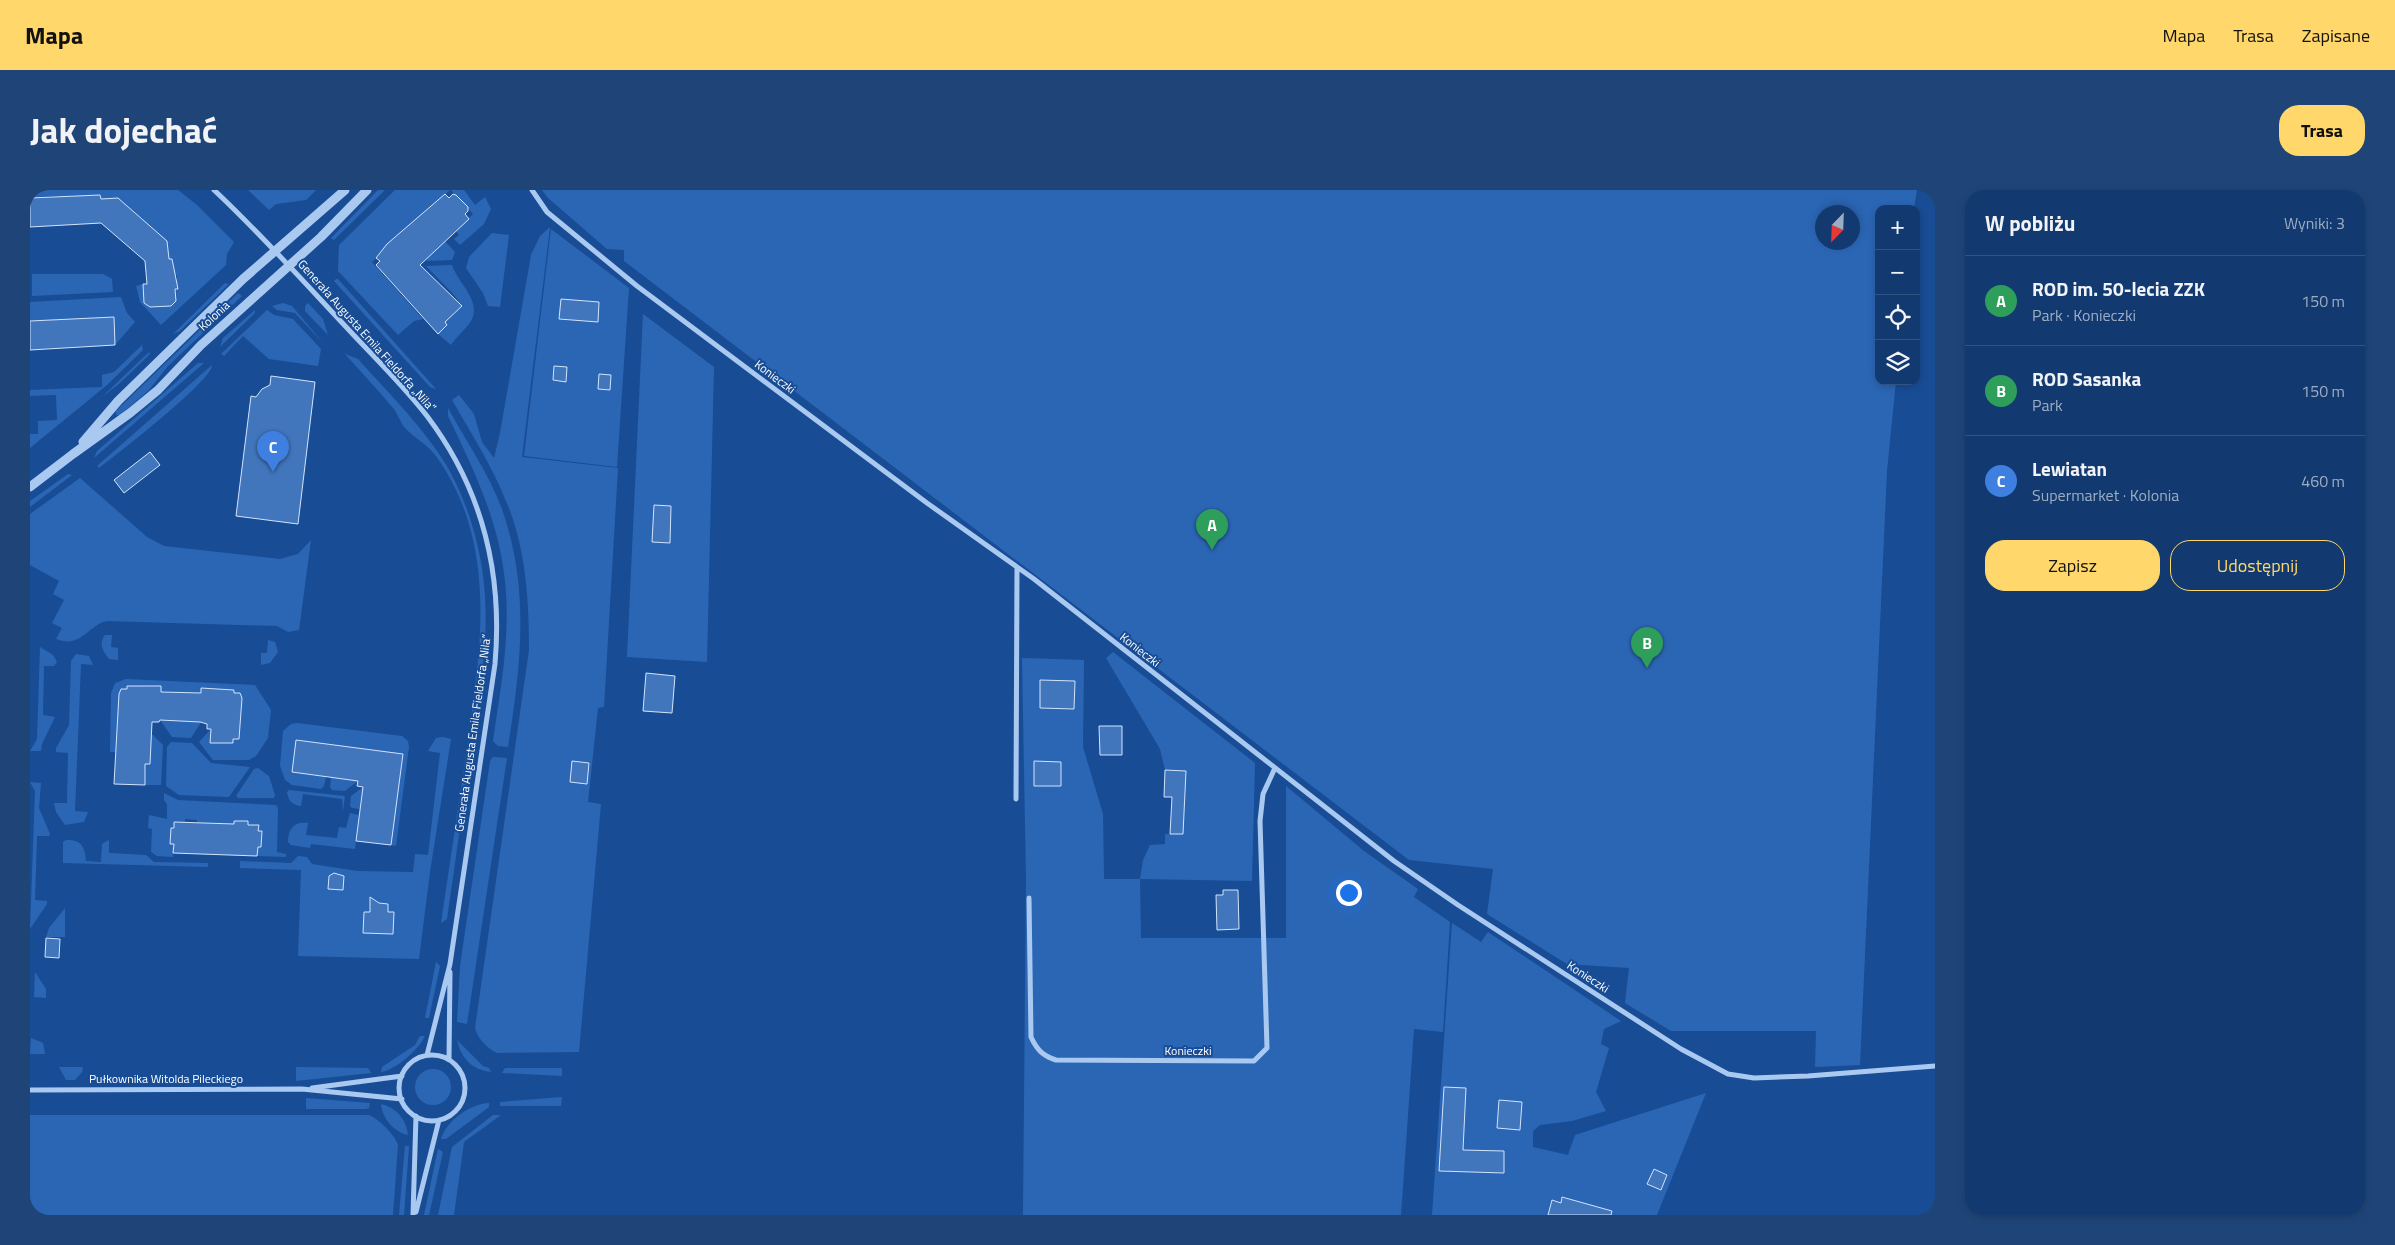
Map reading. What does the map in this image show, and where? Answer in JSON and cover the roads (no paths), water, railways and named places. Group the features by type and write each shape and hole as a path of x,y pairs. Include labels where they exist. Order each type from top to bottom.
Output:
{"street":[{"name":"Generała Augusta Emila Fieldorfa „Nila”","path":"214,190 274,250 425,414 445,440 459,466 473,496 485,530 493,565 498,631 495,664 450,964 427,1055"},
{"name":"Kolonia","path":"73,454 118,401 274,250 344,190"},
{"name":"Kolonia","path":"30,487 158,390 201,345 321,237 367,190"},
{"name":"Konieczki","path":"532,190 548,212 637,286 889,475 1017,567 1394,861 1458,905 1681,1049 1728,1074 1754,1078 1808,1076 1935,1066"},
{"path":"1016,799 1017,567"},
{"name":"Konieczki","path":"1029,898 1031,1037 1036,1048 1045,1057 1056,1060 1254,1061 1267,1048 1260,821 1263,794 1275,768"},
{"name":"Generała Augusta Emila Fieldorfa „Nila”","path":"449,1060 450,964"},
{"path":"414,1215 416,1116 402,1099 400,1084 402,1076 411,1062 427,1055 434,1055 449,1060 462,1074 464,1094 458,1107 453,1113 439,1120 416,1116"},
{"name":"Pułkownika Witolda Pileckiego","path":"302,1089 402,1076"},
{"name":"Pułkownika Witolda Pileckiego","path":"30,1090 302,1089 402,1099"},
{"path":"414,1215 439,1120"}],"place":[{"name":"Lewiatan","path":"273,472"},
{"name":"ROD im. 50-lecia ZZK","path":"1212,550"},
{"name":"ROD Sasanka","path":"1647,668"}]}
